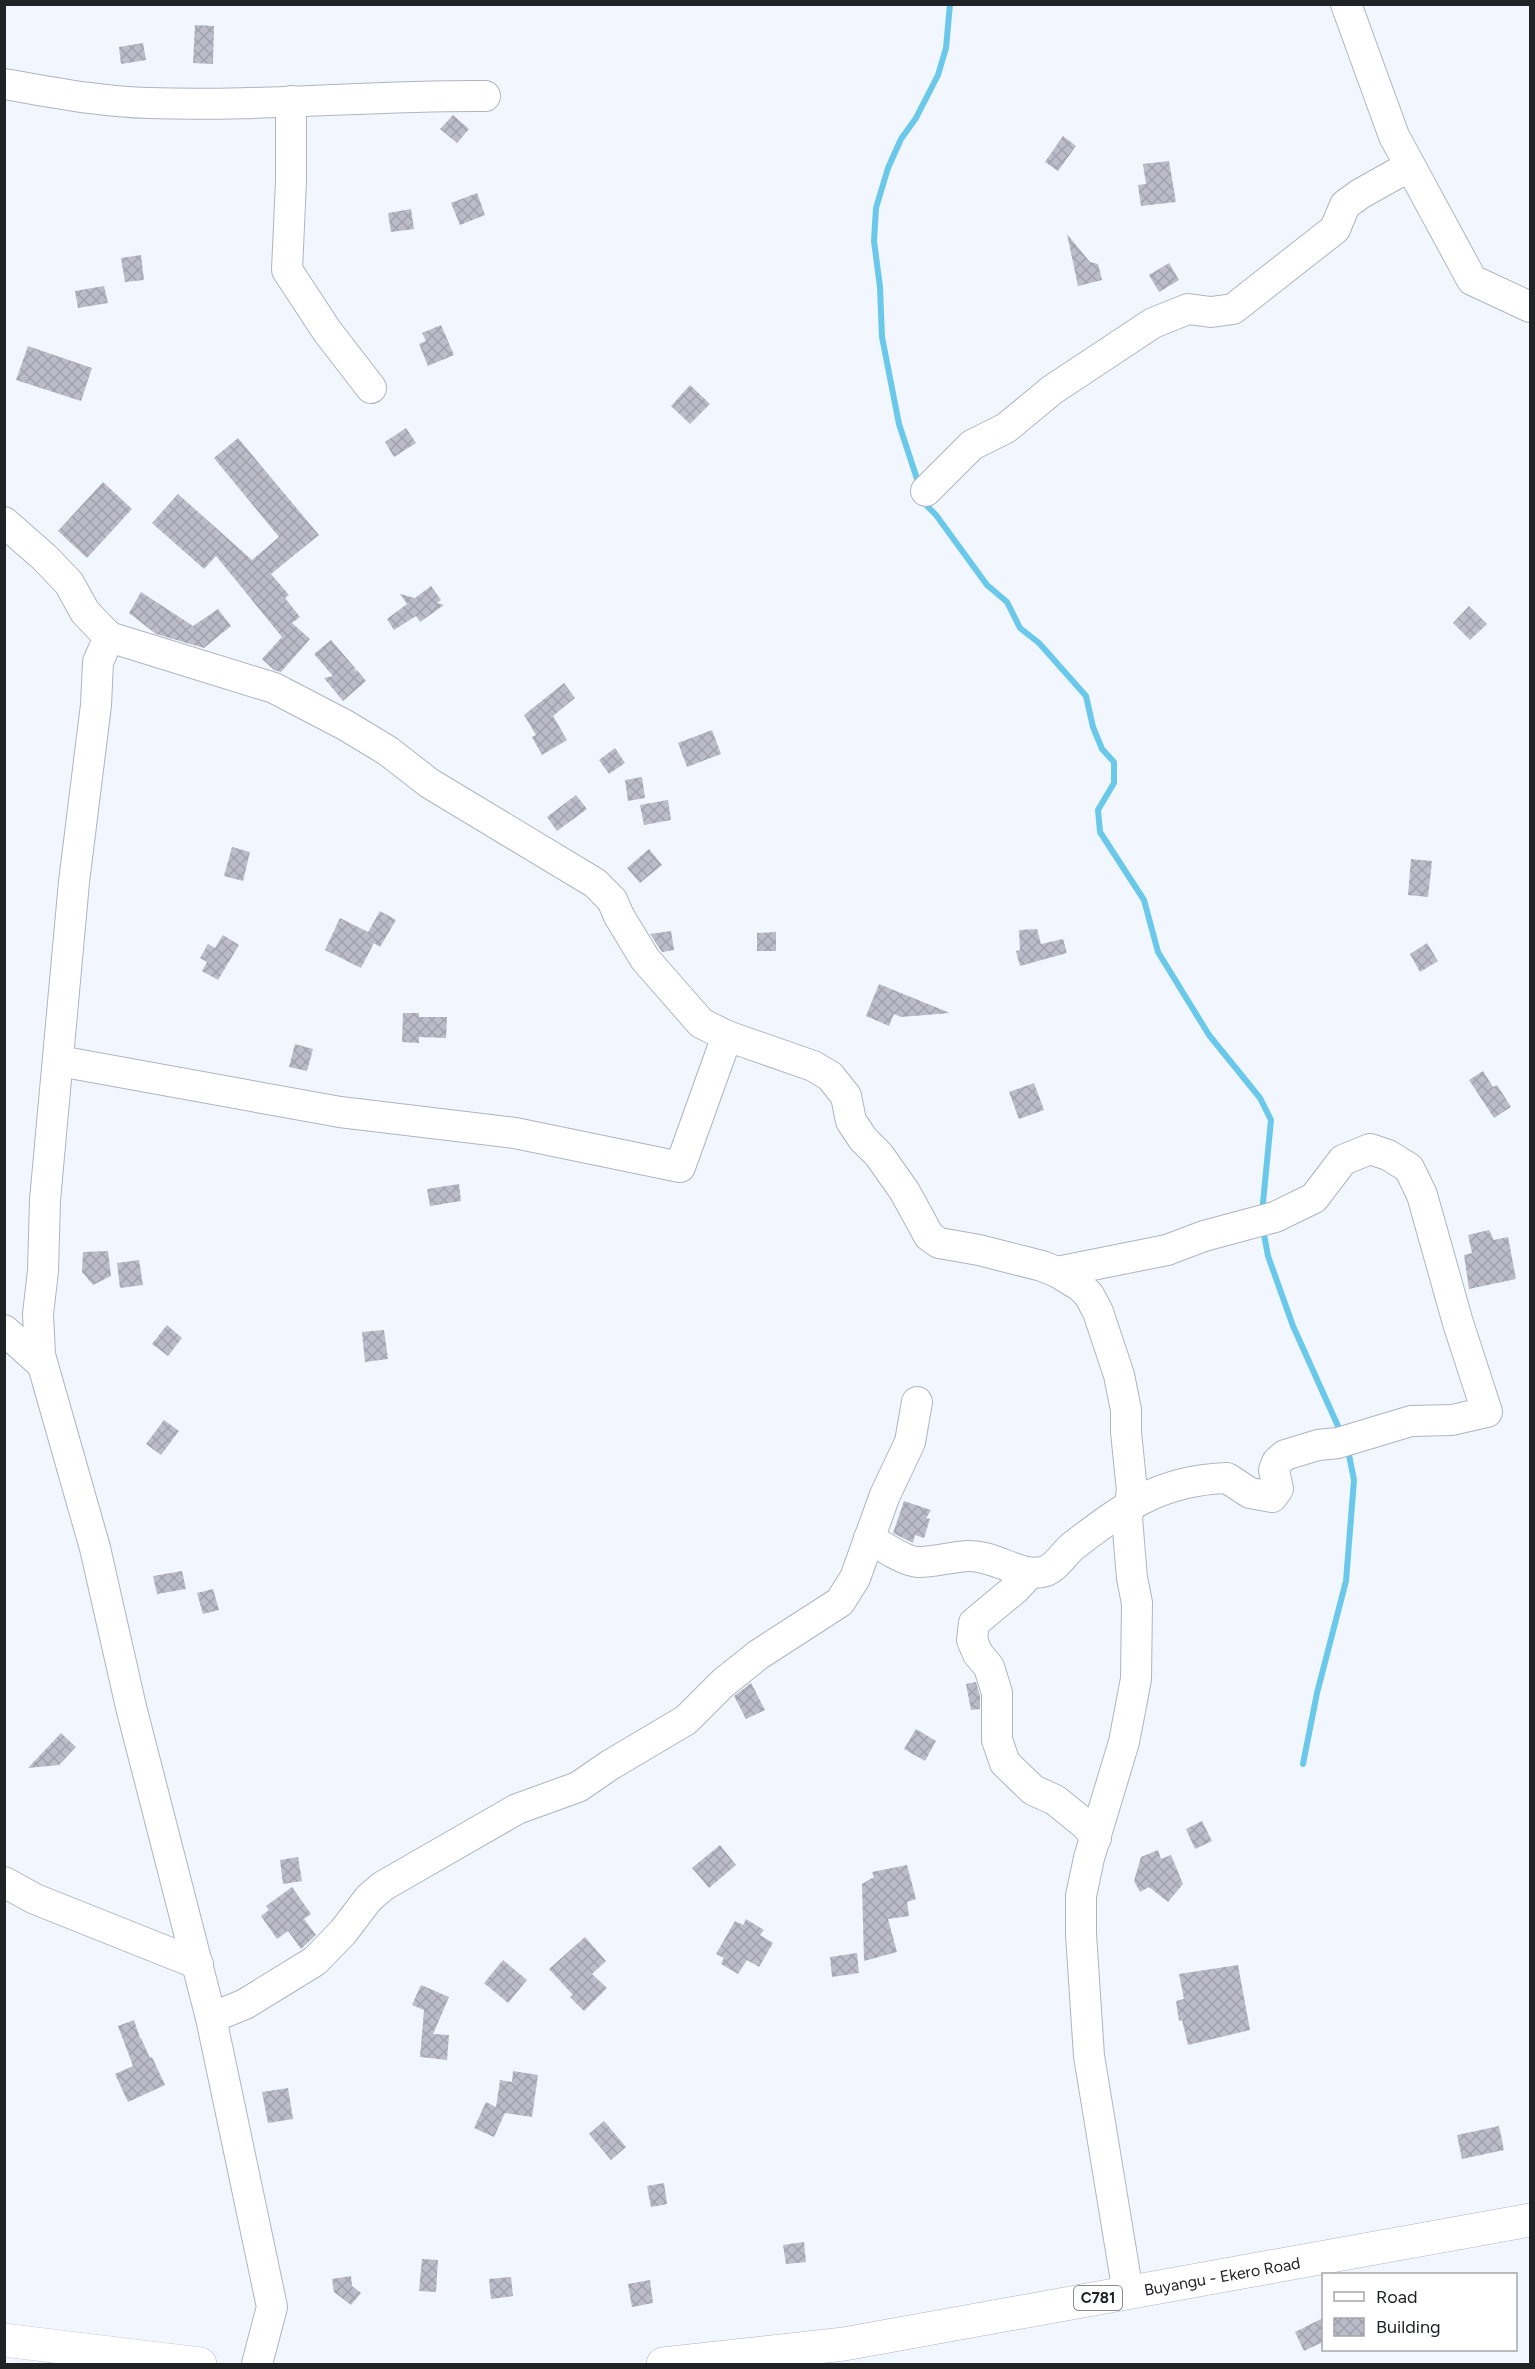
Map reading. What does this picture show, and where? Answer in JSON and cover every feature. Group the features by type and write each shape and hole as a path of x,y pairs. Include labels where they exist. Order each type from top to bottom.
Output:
{"main road":[{"name":"Buyangu - Ekero Road","path":"663,2364 844,2344 1530,2220"},
{"path":"4,2340 201,2364"}],"street":[{"path":"1346,4 1394,136 1472,280 1530,308"},
{"path":"4,84 115,101 148,103 291,101 422,95 485,96"},
{"path":"291,101 291,181 287,270 327,331 370,388"},
{"path":"926,491 972,445 1006,428 1052,390 1153,323 1188,309 1211,312 1233,309 1335,229 1345,206 1360,194 1410,166"},
{"path":"4,522 44,557 69,583 85,612 109,637 274,688 380,746 429,783 572,867 595,883 612,900 645,959 701,1023 727,1036 813,1066 830,1076 846,1096 851,1121 905,1192 929,1236 945,1245 979,1250 1058,1272 1080,1286 1094,1304 1119,1375 1126,1410 1132,1491 1127,1518 1132,1578 1137,1603 1137,1679 1124,1743 1081,1896 1081,1934 1089,2056 1128,2293"},
{"path":"109,637 98,662 96,705 74,882 45,1200 43,1271 38,1314 42,1364 95,1548 131,1707 210,2018 272,2307 257,2364"},
{"path":"59,1061 340,1112 514,1133 680,1167 727,1036"},
{"path":"869,1538 916,1563 970,1556 997,1560 1029,1574 1044,1572 1054,1566 1065,1552 1130,1504 1167,1488 1209,1479 1227,1478 1250,1493 1272,1497 1278,1489 1274,1470 1277,1462 1285,1455 1318,1445 1338,1443 1411,1421 1452,1420 1487,1412 1458,1323 1422,1195 1408,1168 1388,1155 1370,1149 1343,1160 1314,1198 1275,1217 1204,1236 1167,1250 1058,1272"},
{"path":"4,1330 42,1364"},
{"path":"210,2018 245,2004 315,1961 343,1932 369,1898 383,1887 517,1809 578,1787 610,1765 686,1720 723,1683 758,1655 840,1602 855,1578 885,1495 910,1442 917,1402"},
{"path":"1029,1574 1015,1589 974,1623 972,1640 978,1654 989,1667 996,1693 997,1740 1005,1763 1033,1790 1055,1800 1086,1825 1096,1838"},
{"path":"4,1882 36,1899 198,1964"}],"building":[{"path":"195,25 214,26 213,64 193,63"},
{"path":"143,43 146,60 121,64 119,47"},
{"path":"453,115 469,129 457,143 440,129"},
{"path":"1063,136 1076,146 1058,171 1045,162"},
{"path":"1169,161 1176,202 1141,206 1138,185 1146,184 1143,164"},
{"path":"477,193 485,215 460,225 451,203"},
{"path":"411,209 414,229 391,232 388,213"},
{"path":"1067,234 1090,262 1098,264 1102,280 1078,286"},
{"path":"141,255 144,280 125,282 121,258"},
{"path":"1169,263 1179,280 1159,292 1149,275"},
{"path":"104,286 108,303 78,308 75,291"},
{"path":"441,325 454,355 428,366 419,344 426,341 422,333"},
{"path":"28,346 92,368 81,401 16,380"},
{"path":"690,385 710,404 690,424 671,406"},
{"path":"406,428 416,443 394,457 385,442"},
{"path":"238,438 319,535 271,574 289,595 285,598 300,617 292,623 310,639 281,672 274,670 262,659 282,637 216,556 204,569 152,523 178,494 252,560 279,537 214,458"},
{"path":"103,482 132,509 87,558 58,531"},
{"path":"431,586 441,600 437,603 444,605 420,622 416,616 394,630 387,619 407,604 400,594 415,598"},
{"path":"141,592 193,626 218,609 231,626 204,648 156,634 129,613"},
{"path":"1469,606 1487,624 1470,640 1453,623"},
{"path":"331,640 356,669 353,671 357,670 366,681 343,701 324,678 333,676 314,654"},
{"path":"564,683 575,698 553,716 567,740 542,755 532,737 536,735 524,715"},
{"path":"712,730 721,754 687,767 678,743"},
{"path":"615,748 625,763 609,774 599,760"},
{"path":"642,777 645,798 628,801 625,780"},
{"path":"576,795 587,809 557,831 547,817"},
{"path":"668,800 671,820 644,825 640,805"},
{"path":"232,847 250,852 243,881 224,876"},
{"path":"649,849 662,865 640,883 627,868"},
{"path":"1411,859 1432,861 1428,897 1408,895"},
{"path":"380,911 396,920 380,947 374,943 361,968 325,950 340,918 368,932"},
{"path":"1037,929 1041,944 1063,939 1067,953 1020,966 1016,951 1020,950 1019,930"},
{"path":"671,931 674,950 662,952 650,934"},
{"path":"776,932 776,951 757,951 757,933"},
{"path":"223,935 239,945 218,980 202,971 207,962 200,958 208,944 215,948"},
{"path":"1427,943 1438,961 1420,972 1410,954"},
{"path":"879,984 950,1013 901,1017 894,1014 889,1026 866,1016"},
{"path":"403,1013 419,1013 419,1017 447,1017 446,1038 419,1037 419,1043 402,1042"},
{"path":"295,1044 313,1049 307,1071 289,1067"},
{"path":"1483,1071 1493,1087 1497,1085 1511,1107 1494,1118 1469,1080"},
{"path":"1034,1083 1044,1110 1019,1119 1009,1092"},
{"path":"459,1184 461,1201 430,1206 427,1189"},
{"path":"1489,1230 1494,1240 1508,1237 1516,1279 1469,1289 1464,1255 1472,1253 1468,1235"},
{"path":"108,1251 111,1276 93,1285 82,1272 83,1252"},
{"path":"139,1260 143,1285 120,1288 117,1263"},
{"path":"167,1325 182,1338 168,1356 152,1344"},
{"path":"384,1330 388,1359 365,1362 362,1332"},
{"path":"164,1420 179,1431 161,1455 146,1444"},
{"path":"904,1501 931,1510 926,1518 930,1519 924,1538 915,1535 913,1543 893,1533"},
{"path":"182,1571 186,1589 157,1594 153,1576"},
{"path":"213,1589 219,1610 203,1614 197,1593"},
{"path":"976,1682 980,1696 980,1709 971,1710 966,1684"},
{"path":"751,1683 765,1710 746,1719 734,1696"},
{"path":"916,1729 936,1741 925,1761 904,1749"},
{"path":"61,1733 76,1747 59,1765 28,1768"},
{"path":"1202,1821 1212,1841 1195,1849 1186,1829"},
{"path":"720,1845 736,1865 709,1888 692,1868"},
{"path":"1158,1850 1161,1859 1171,1855 1183,1884 1168,1902 1149,1887 1140,1892 1134,1881 1141,1857"},
{"path":"298,1857 302,1881 283,1884 280,1860"},
{"path":"907,1865 916,1899 907,1902 909,1916 888,1919 897,1952 864,1961 862,1884 874,1877 872,1872"},
{"path":"292,1887 311,1914 304,1919 316,1935 301,1949 288,1931 277,1939 261,1916 269,1910 266,1906"},
{"path":"746,1919 764,1930 760,1935 773,1943 759,1967 747,1960 738,1974 721,1964 724,1958 716,1954 735,1921 743,1925"},
{"path":"585,1937 606,1961 592,1974 607,1988 584,2011 549,1969"},
{"path":"857,1953 859,1973 832,1977 830,1957"},
{"path":"503,1960 527,1980 508,2003 484,1983"},
{"path":"1238,1965 1250,2030 1188,2045 1182,2020 1179,2021 1176,2001 1184,1999 1179,1974"},
{"path":"421,1985 449,1997 433,2034 449,2035 447,2060 420,2057 424,2010 412,2005"},
{"path":"134,2020 140,2038 165,2085 128,2102 115,2074 133,2066 118,2026"},
{"path":"513,2071 538,2075 532,2117 505,2113 494,2137 474,2128 486,2102 496,2107 500,2080 512,2082"},
{"path":"288,2088 293,2119 268,2123 262,2092"},
{"path":"604,2121 626,2147 611,2160 589,2134"},
{"path":"1499,2126 1504,2150 1462,2159 1457,2135"},
{"path":"664,2183 667,2204 651,2207 647,2186"},
{"path":"804,2242 806,2262 786,2264 783,2245"},
{"path":"422,2259 438,2260 436,2292 419,2291"},
{"path":"351,2276 352,2286 361,2293 351,2305 334,2292 332,2279"},
{"path":"511,2277 513,2296 491,2299 489,2279"},
{"path":"650,2280 653,2303 632,2307 628,2284"},
{"path":"1322,2318 1322,2342 1304,2351 1295,2332"}],"waterway":[{"path":"919,485 899,424 882,337 880,287 874,241 876,208 888,168 901,139 916,118 938,75 946,48 950,4"},
{"path":"924,500 987,585 1007,602 1020,628 1039,643 1086,696 1093,727 1102,749 1114,762 1114,783 1098,810 1100,832 1144,900 1158,952 1209,1035 1260,1098 1271,1120 1262,1213"},
{"path":"1263,1229 1268,1256 1293,1326 1342,1435"},
{"path":"1303,1764 1317,1693 1346,1581 1354,1480 1348,1450"}]}
